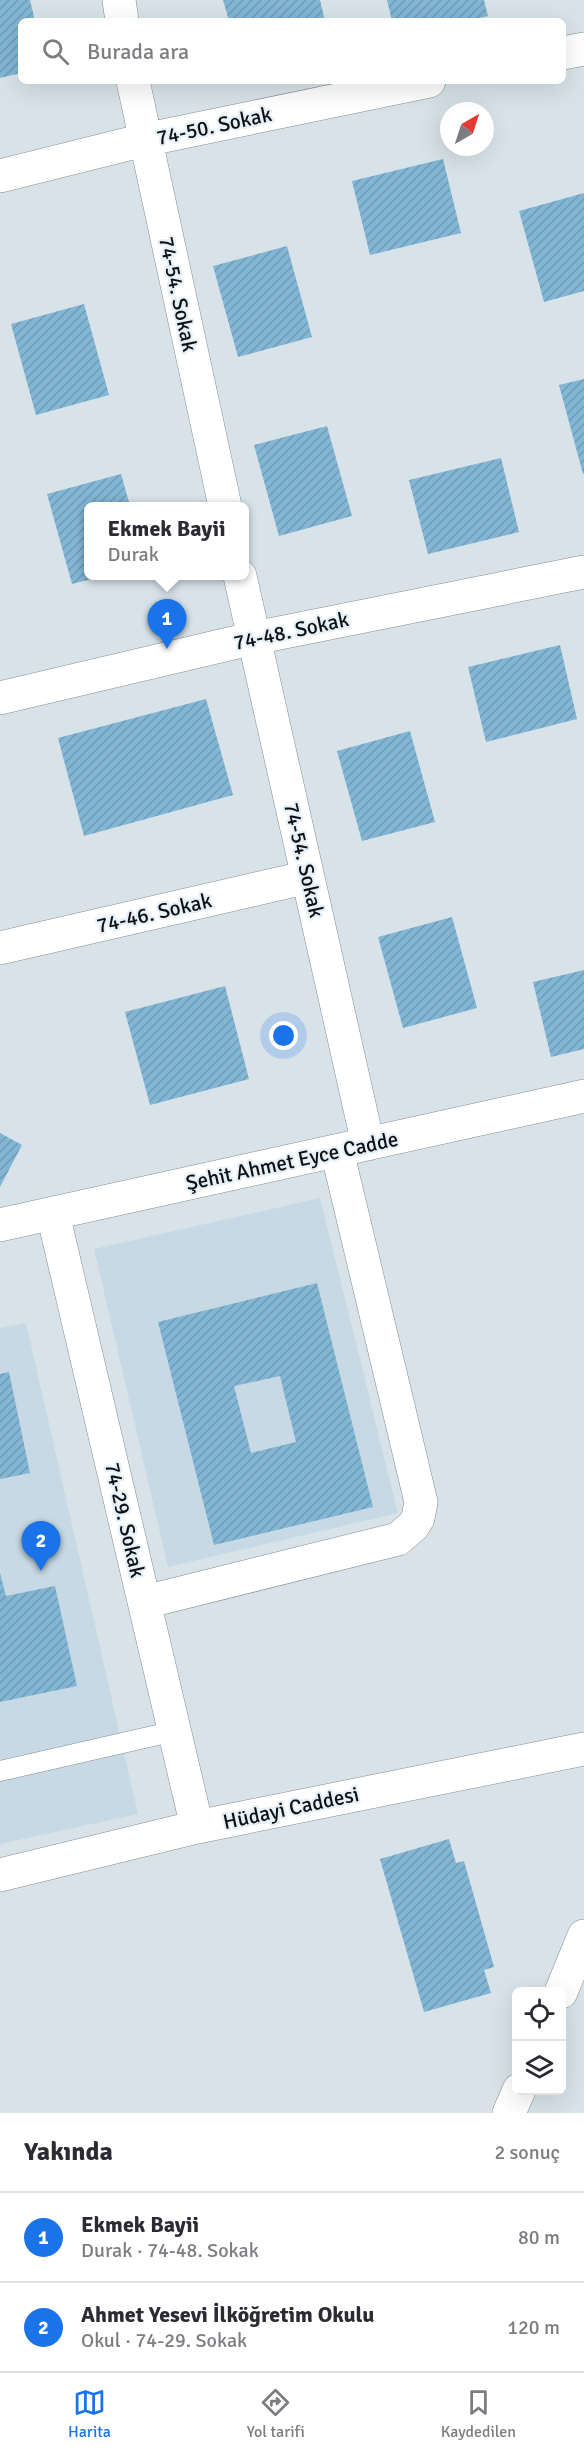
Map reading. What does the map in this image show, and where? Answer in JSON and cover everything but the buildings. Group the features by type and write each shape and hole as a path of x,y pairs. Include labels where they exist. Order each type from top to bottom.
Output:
{"street":[{"path":"119,0 122,18"},
{"path":"566,52 584,49"},
{"name":"74-54. Sokak","path":"134,84 224,502"},
{"name":"74-50. Sokak","path":"0,176 144,140 415,84"},
{"name":"74-48. Sokak","path":"0,698 254,638 584,572"},
{"name":"74-54. Sokak","path":"145,1602 398,1539 418,1518 421,1502 353,1148 308,877 241,580"},
{"name":"74-46. Sokak","path":"0,948 308,877"},
{"name":"Şehit Ahmet Eyce Cadde","path":"0,1225 584,1096"},
{"name":"74-29. Sokak","path":"53,1214 197,1827"},
{"name":"Hüdayi Caddesi","path":"0,1875 197,1827 584,1749"},
{"path":"563,1987 584,1936"},
{"path":"509,2113 517,2095"}],"lane":[{"path":"0,1771 175,1731"}],"shaded area":[{"path":"320,1198 398,1513 168,1567 94,1249"},
{"path":"26,1323 138,1814 0,1844 0,1328"}],"place":[{"name":"Ekmek Bayii","path":"167,649"},
{"name":"Ahmet Yesevi İlköğretim Okulu","path":"41,1571"}]}
